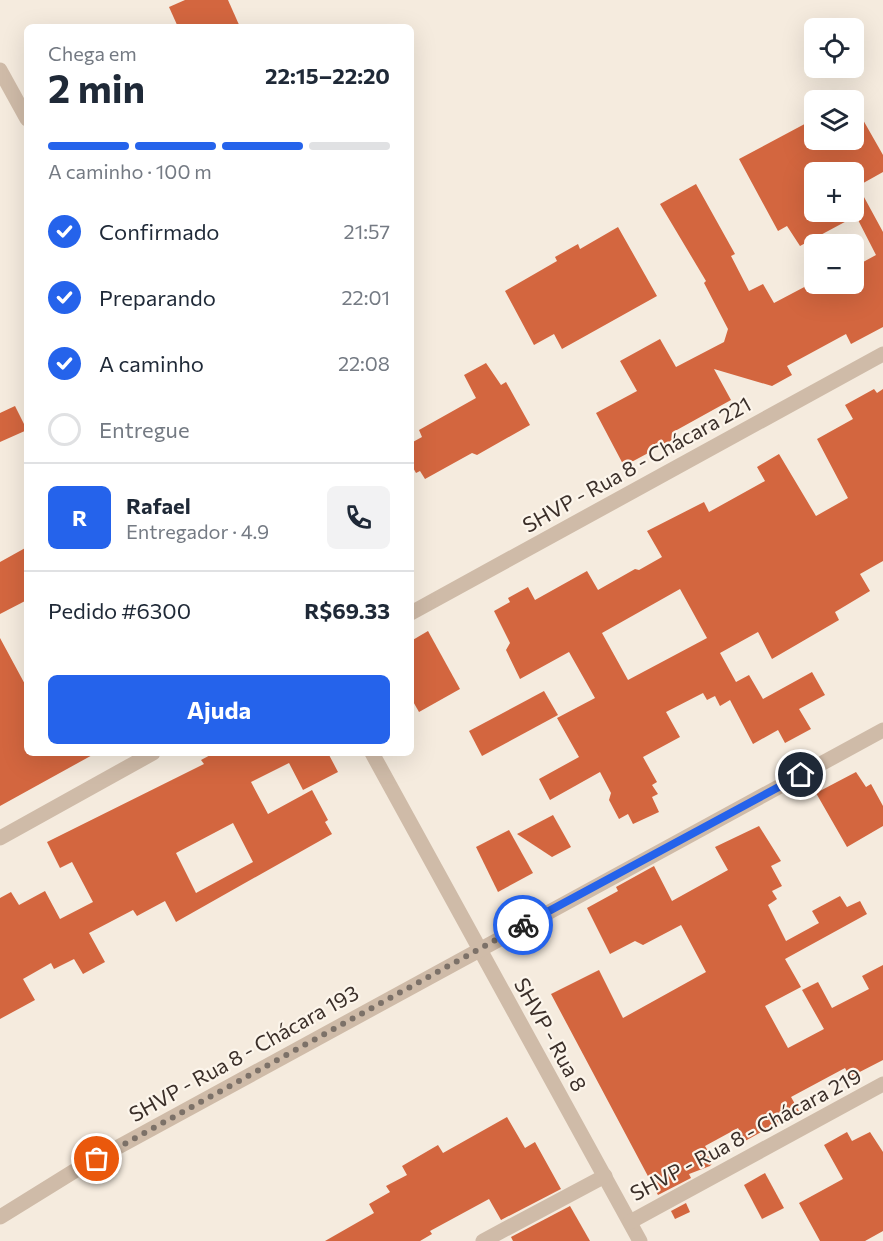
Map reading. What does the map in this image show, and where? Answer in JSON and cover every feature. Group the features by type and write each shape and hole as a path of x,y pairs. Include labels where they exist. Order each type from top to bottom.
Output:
{"street":[{"path":"0,70 24,113"},
{"name":"SHVP - Rua 8 - Chácara 221","path":"414,611 883,354"},
{"name":"SHVP - Rua 8 - Chácara 193","path":"0,1217 76,1170 883,730"},
{"path":"0,838 148,756"},
{"name":"SHVP - Rua 8","path":"374,756 640,1241"},
{"name":"SHVP - Rua 8 - Chácara 219","path":"630,1222 883,1084"},
{"path":"483,1241 605,1176"}],"building":[{"path":"185,0 228,0 239,24 177,24 169,7"},
{"path":"864,122 883,155 883,172 864,183 864,162 804,162 804,222 845,222 822,234 804,234 804,244 800,246 787,226 778,231 739,159 804,124 804,150 864,150"},
{"path":"696,184 735,254 731,256 749,291 763,284 774,303 804,287 804,294 864,294 864,262 876,255 859,222 864,222 864,197 883,232 883,327 851,344 846,334 787,366 792,375 772,386 714,369 731,400 675,431 678,437 624,466 596,413 637,391 620,361 660,339 676,367 724,342 728,329 704,283 706,281 660,204"},
{"path":"618,227 657,296 562,349 554,334 534,345 505,291 557,261 555,257 578,244 580,249"},
{"path":"486,363 501,385 506,382 530,425 477,455 472,453 425,479 420,471 416,473 414,469 414,441 422,437 419,430 476,398 464,375"},
{"path":"874,389 877,393 883,389 883,561 860,574 870,591 835,612 839,620 772,659 758,632 720,653 736,682 749,675 763,699 812,672 825,695 799,709 811,729 785,743 778,730 753,744 730,700 720,706 715,696 707,700 703,693 666,712 680,737 643,757 657,782 652,785 658,794 652,797 659,812 633,824 628,814 619,819 609,800 611,793 600,772 550,800 539,779 579,757 557,718 595,698 569,652 520,679 506,650 510,643 494,611 510,602 508,598 528,587 535,600 587,571 598,590 635,569 639,570 662,557 647,531 704,502 709,512 765,481 757,467 779,454 816,516 848,498 817,439 853,419 845,405","holes":["680,589 707,638 628,680 602,633"]},
{"path":"15,406 24,424 24,431 0,442 0,413"},
{"path":"24,549 24,602 0,614 0,562"},
{"path":"428,631 460,689 419,712 414,703 414,639"},
{"path":"0,638 24,682 24,756 91,756 0,806"},
{"path":"544,691 558,715 482,756 469,731"},
{"path":"208,756 330,756 338,772 303,790 289,763 251,782 268,814 312,790 328,820 325,822 332,834 176,922 165,901 137,916 133,910 89,933 105,962 83,974 74,959 54,969 51,963 23,979 35,1000 0,1019 0,898 11,892 19,905 45,891 60,919 93,902 72,862 60,868 47,842 204,764 201,760","holes":["233,823 253,862 196,893 176,853"]},
{"path":"856,772 866,787 871,784 883,806 883,826 847,847 816,793"},
{"path":"553,815 571,847 552,857 517,834"},
{"path":"759,826 781,861 771,866 782,886 772,891 777,899 768,905 786,941 819,923 812,911 840,896 847,907 860,901 867,914 785,959 801,987 765,1006 788,1048 824,1029 802,990 818,982 832,1008 869,989 862,976 883,965 883,1060 850,1077 845,1068 791,1097 799,1111 745,1141 738,1128 705,1146 714,1161 710,1166 689,1174 691,1178 658,1195 551,994 599,970 623,1018 706,972 681,925 643,945 635,941 610,954 587,908 618,891 616,887 654,866 672,901 728,870 715,847"},
{"path":"509,830 533,873 498,892 476,847"},
{"path":"507,1117 525,1148 535,1142 561,1189 501,1220 489,1199 430,1231 432,1234 420,1241 325,1241 374,1213 369,1204 390,1192 386,1186 407,1175 402,1166 438,1145 443,1153"},
{"path":"847,1132 852,1141 870,1132 883,1152 883,1231 865,1241 820,1241 799,1203 843,1179 824,1145"},
{"path":"765,1173 784,1208 762,1219 744,1185"},
{"path":"686,1203 690,1212 675,1219 671,1211"},
{"path":"570,1206 590,1241 513,1241 511,1237"}],"way so far":[{"path":"97,1159 523,925"}],"route":[{"path":"523,925 801,775"}]}
